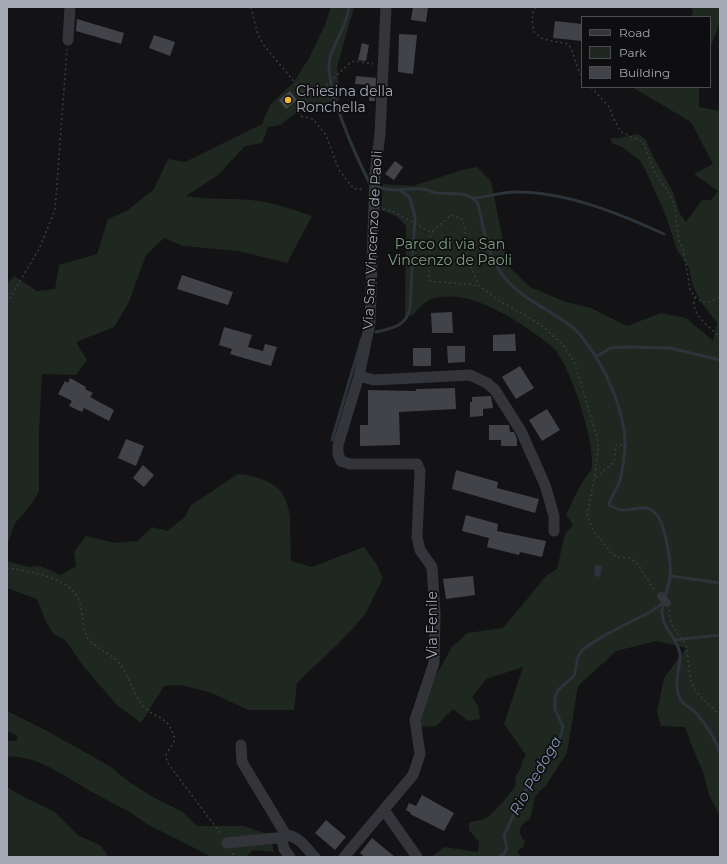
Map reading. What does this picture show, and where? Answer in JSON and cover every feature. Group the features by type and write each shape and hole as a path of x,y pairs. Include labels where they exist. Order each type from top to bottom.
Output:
{"street":[{"path":"68,40 70,7"},
{"name":"Via San Vincenzo de Paoli","path":"386,7 384,68 374,206 370,323 359,376 338,445 338,454 341,461 350,464 416,464"},
{"path":"359,376 374,380 470,375 487,382 495,390 521,431 545,485 554,516 554,531"},
{"name":"Via Fenile","path":"344,857 413,775 420,754 414,720 434,663 435,614 432,567 420,550 416,537 421,482 420,471 416,464"},
{"path":"661,596 667,603"},
{"path":"241,745 242,762 284,837 284,849 290,857"},
{"path":"384,810 417,857"},
{"path":"228,843 295,836 304,843 315,857"}],"path":[{"path":"251,7 258,36 303,95 309,96 321,90 351,62 363,62 384,68"},
{"path":"536,7 533,10 534,32 542,39 568,44 572,48 578,70 581,74"},
{"path":"7,303 39,249 55,210 68,40"},
{"path":"593,88 610,108 613,118 621,132 643,142 654,171 669,193 674,204 679,241 683,248 688,283 695,297 706,303 720,297"},
{"path":"303,95 296,106 300,116 313,119 326,135 339,170 354,189 375,187"},
{"path":"374,206 394,212 428,231 433,231"},
{"path":"430,237 433,231 451,215 461,218 465,227 466,254 479,286"},
{"path":"428,231 430,237 428,277 431,282 464,283 479,286 501,302 542,326 564,346 578,372 596,433 598,450 587,516 589,523 612,554 617,557 630,558 637,563 654,590 661,596"},
{"path":"695,297 693,304 694,309 703,321 720,337"},
{"path":"594,479 614,462 616,445 619,444 626,448"},
{"path":"7,568 57,580 70,588 79,598 89,640 120,664 146,708 166,721 175,740 166,755 167,762 189,789 204,813 228,843 234,857"},
{"path":"667,603 672,625 686,645 691,682 697,693 720,715"}],"green space":[{"path":"331,7 354,7 337,67 340,100 308,108 287,119 281,125 268,127 262,143 245,146 218,175 186,196 243,199 267,202 312,216 287,263 238,251 183,246 164,238 146,255 129,302 114,327 76,342 87,360 76,375 42,374 39,430 39,491 31,505 15,523 7,545 7,283 14,276 37,291 55,289 59,265 97,254 108,219 127,211 154,189 168,159 185,162 262,124 270,105 293,83 309,58 325,25"},
{"path":"692,7 720,7 720,22 711,45 711,16 691,16 693,12"},
{"name":"Parco di via San Vincenzo de Paoli","path":"634,88 699,88 699,107 720,111 720,816 709,795 703,772 685,727 661,726 657,712 664,678 686,648 657,641 616,651 578,686 567,753 545,787 537,794 530,819 520,828 522,837 525,841 523,847 517,851 521,857 432,857 444,847 478,852 479,842 469,830 469,823 484,819 491,814 506,798 516,784 515,777 519,772 526,755 504,724 523,667 486,679 472,697 478,706 480,719 468,721 453,709 436,726 419,727 426,693 452,647 467,633 503,628 547,575 557,569 565,534 573,525 566,515 579,488 590,472 592,467 592,455 586,423 574,387 560,357 546,342 499,311 472,300 458,297 444,297 428,300 413,315 405,316 406,226 396,216 381,210 383,184 413,186 462,170 477,167 491,181 508,266 530,287 566,302 591,308 627,326 661,313 686,318 713,341 717,323 701,302 693,286 689,268 677,250 666,216 645,169 640,161 624,148 612,143 610,138 638,134 646,140 673,192 680,214 686,222 702,200 711,200 718,191 694,174 713,164 691,122"},
{"path":"238,474 258,478 272,484 281,492 287,502 289,514 291,561 312,567 364,547 377,565 383,578 365,615 340,642 297,683 294,710 248,710 212,693 181,685 164,686 141,723 117,705 84,667 65,640 54,634 46,622 37,599 7,588 7,561 29,567 40,566 61,575 76,566 74,552 86,536 115,543 138,541 152,527 167,531 185,517 190,506"},
{"path":"7,711 47,731 111,767 129,782 153,797 183,812 197,826 244,826 270,835 274,852 253,850 246,857 212,857 145,823 127,810 100,797 53,769 32,760 7,756 7,741 16,741 18,736 7,731"},
{"path":"7,787 55,812 79,836 100,845 109,857 7,857"}],"shaded area":[{"path":"595,565 602,566 600,577 594,576"}],"building":[{"path":"413,7 428,7 426,22 411,20"},
{"path":"77,19 124,33 121,44 76,31"},
{"path":"555,21 581,24 581,41 553,38"},
{"path":"399,34 417,35 413,74 398,72"},
{"path":"154,35 175,42 170,56 149,48"},
{"path":"362,43 369,45 366,61 358,60"},
{"path":"356,76 376,78 375,101 369,101 370,85 355,84"},
{"name":"Chiesina della Ronchella","path":"290,91 297,100 286,109 279,100"},
{"path":"395,161 403,167 394,180 385,174"},
{"path":"182,275 233,292 228,305 177,289"},
{"path":"452,312 453,333 432,333 431,313"},
{"path":"224,327 252,335 248,347 263,351 265,344 277,347 271,366 230,354 232,349 219,345"},
{"path":"515,334 516,351 493,351 493,335"},
{"path":"447,346 465,346 465,362 448,363"},
{"path":"413,348 431,348 431,366 413,366"},
{"path":"520,366 534,388 516,399 502,377"},
{"path":"70,378 86,387 85,389 93,393 90,397 114,410 109,421 84,408 82,412 69,406 72,401 58,394 65,381 68,383"},
{"path":"455,388 456,409 399,412 400,445 360,446 360,425 368,425 368,390 416,391 416,389"},
{"path":"491,396 493,408 483,409 483,416 470,417 470,402 472,402 472,397"},
{"path":"547,409 560,430 542,441 529,420"},
{"path":"489,425 509,425 510,432 514,432 517,439 517,446 501,446 501,440 489,440"},
{"path":"126,439 144,446 136,466 118,458"},
{"path":"143,465 154,475 144,487 133,478"},
{"path":"456,470 498,482 497,488 539,499 535,513 452,489"},
{"path":"466,515 498,524 497,531 546,541 542,557 520,552 519,555 487,547 489,538 462,531"},
{"path":"473,576 475,595 446,599 443,579"},
{"path":"422,795 454,813 444,831 410,814 411,813 406,810 409,803 416,806"},
{"path":"326,820 346,837 335,850 315,833"},
{"path":"372,838 395,857 365,857 360,853"}],"waterway":[{"path":"349,7 346,20 330,58 329,70 331,85 349,138 369,182 373,184"},
{"path":"378,187 389,190 424,189 436,193 465,194 474,199 478,204 491,255 505,278 526,297 574,328 590,347 598,360 618,404 624,433 625,447 621,475 609,505 621,510 640,508 649,509 653,511 660,520 663,527 670,563 669,581 662,612 667,629 679,648 680,664 677,678 679,697 683,703 697,714 716,742 720,753"},
{"path":"376,332 398,325 406,318 410,307 415,217 410,198 400,190"},
{"path":"474,198 516,192 554,196 610,211 664,234"},
{"path":"332,440 362,338"},
{"path":"595,357 611,348 670,348 720,360"},
{"path":"671,576 720,583"},
{"name":"Rio Pedoga","path":"499,857 504,854 507,848 504,836 517,807 544,757 560,738 563,727 555,709 555,698 558,690 574,676 578,657 583,649 605,635 652,611 664,602"},
{"path":"674,640 720,635"}],"place":[{"name":"Chiesina della Ronchella","path":"288,100"}]}
